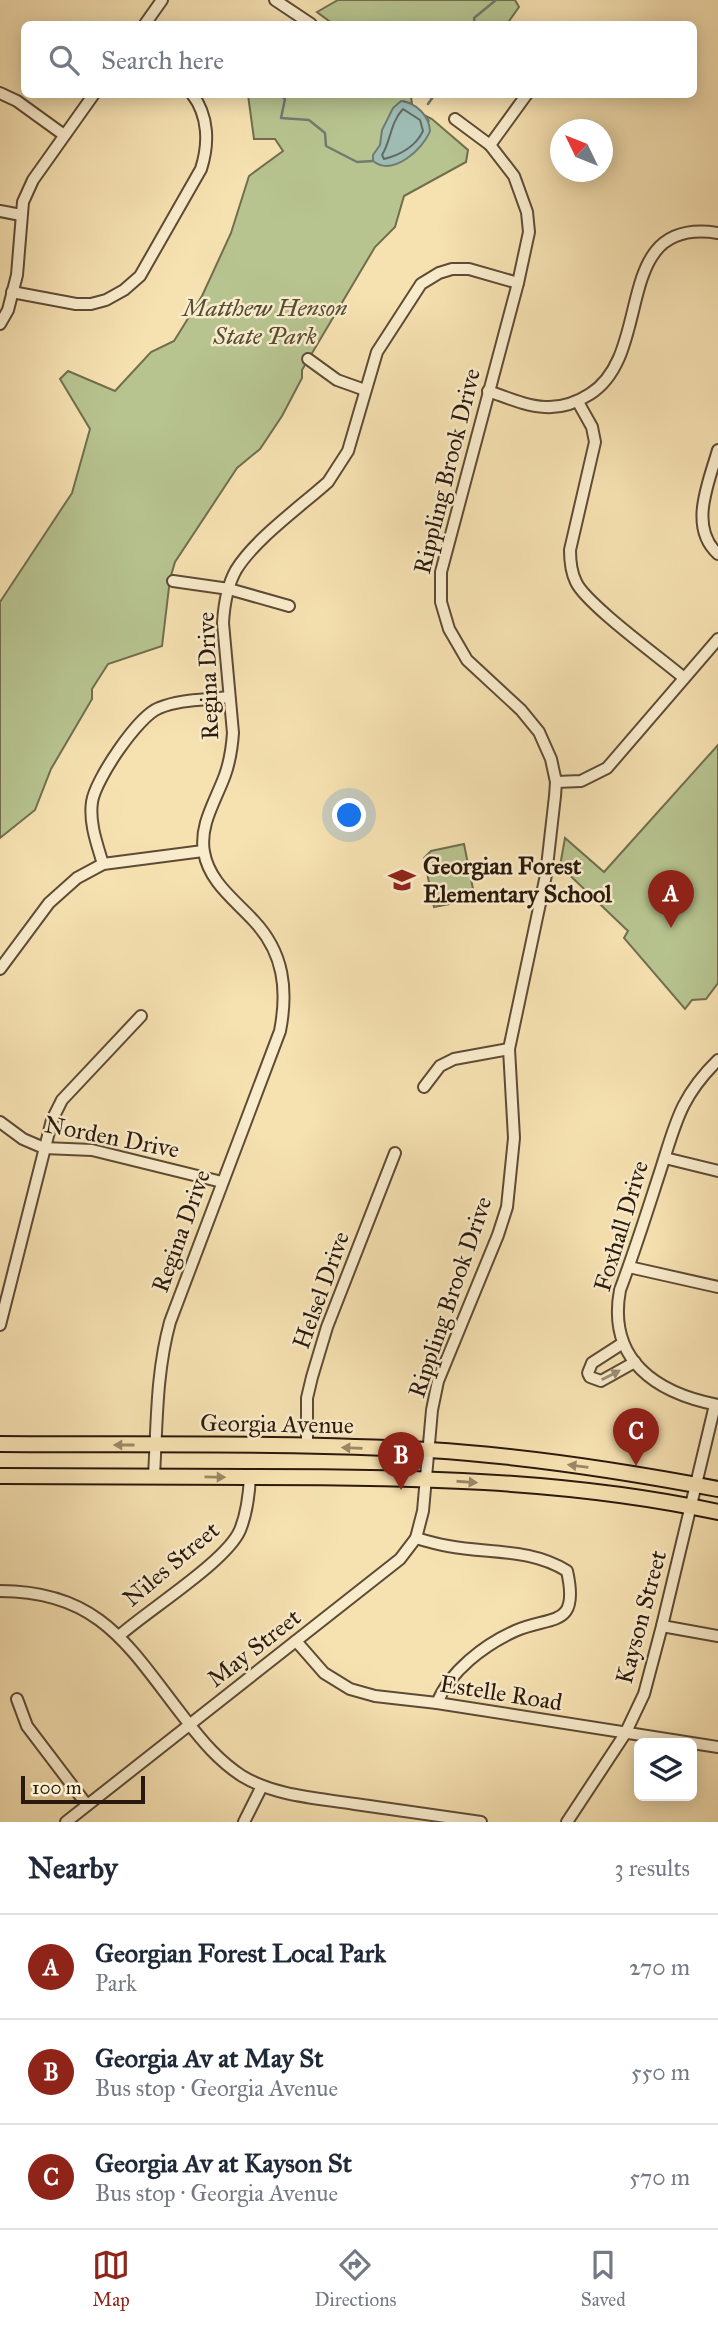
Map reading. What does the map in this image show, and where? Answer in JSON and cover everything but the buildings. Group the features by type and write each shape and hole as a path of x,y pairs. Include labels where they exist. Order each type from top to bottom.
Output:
{"main road":[{"name":"Georgia Avenue","path":"0,1444 307,1446 429,1450 609,1469 718,1489"},
{"path":"0,1476 312,1476 427,1479 542,1487 691,1506 718,1512"}],"street":[{"path":"147,21 162,0"},
{"path":"275,0 289,4 308,21"},
{"path":"0,93 17,101 64,135"},
{"path":"0,324 8,310 17,275 23,202 33,180 91,98"},
{"path":"12,292 76,304 91,304 106,300 124,290 140,275 201,169 206,153 207,129 195,98"},
{"path":"490,145 524,98"},
{"name":"Rippling Brook Drive","path":"427,1479 432,1410 438,1381 507,1207 514,1138 509,1049 545,875 556,782 551,759 539,732 520,710 467,660 449,629 441,602 441,572 527,248 527,212 514,176 490,145 455,119"},
{"path":"0,211 21,215"},
{"path":"488,391 542,407 556,407 578,402 600,388 617,366 645,270 655,251 679,233 694,230 718,233"},
{"name":"Regina Drive","path":"153,1476 155,1416 162,1352 170,1322 280,1031 285,993 281,969 269,940 255,921 225,892 208,866 203,851 206,820 226,773 233,733 223,624 229,589 235,573 248,554 328,482 338,469 348,451 377,352 421,284 439,272 453,269 469,269 518,283"},
{"path":"308,359 337,380 365,390"},
{"path":"578,402 592,427 595,442 570,550 570,564 577,585 594,603 684,678"},
{"path":"718,450 702,506 703,529 712,549 718,554"},
{"path":"173,581 229,589 289,606"},
{"path":"556,782 581,781 607,768 718,639"},
{"path":"103,864 92,825 92,803 96,788 136,726 158,708 228,697"},
{"path":"0,969 49,903 76,878 103,864 203,851"},
{"path":"0,1325 44,1148 61,1100 141,1016"},
{"path":"424,1087 440,1066 454,1059 509,1049"},
{"name":"Foxhall Drive","path":"716,1405 664,1389 635,1362 622,1343 617,1305 672,1130 683,1104 718,1060"},
{"name":"Norden Drive","path":"0,1122 23,1139 44,1148 92,1150 222,1182"},
{"name":"Helsel Drive","path":"307,1446 307,1398 327,1327 395,1153"},
{"path":"665,1158 718,1171"},
{"path":"629,1266 718,1287"},
{"path":"622,1343 592,1363 588,1373 590,1377 601,1381 635,1362"},
{"name":"Kayson Street","path":"567,1822 625,1734 644,1694 716,1405"},
{"name":"Niles Street","path":"119,1636 226,1551 239,1532 248,1505 250,1477"},
{"name":"May Street","path":"66,1822 400,1559 416,1538 427,1479"},
{"path":"416,1538 449,1546 550,1560 567,1571 572,1591 569,1604 562,1615 551,1622 516,1631 470,1660 453,1675 437,1703"},
{"path":"0,1591 39,1594 68,1601 98,1617 119,1636 212,1752 241,1775 262,1786 307,1797 481,1822"},
{"path":"663,1626 718,1636"},
{"name":"Estelle Road","path":"296,1641 324,1673 350,1689 375,1696 437,1703 718,1747"},
{"path":"18,1699 27,1726 87,1805"},
{"path":"244,1822 262,1786"}],"green space":[{"path":"338,0 515,0 519,7 509,21 329,21 317,12"},
{"name":"Matthew Henson State Park","path":"248,98 411,98 412,104 403,101 429,122 426,116 432,119 468,150 466,162 404,196 395,227 375,247 302,370 302,378 282,416 260,449 237,468 175,562 170,579 162,646 108,664 92,689 92,699 51,769 35,810 0,838 0,602 72,493 90,429 60,379 68,371 115,391 151,352 174,341 202,296 231,233 249,176 283,151 275,139 254,139"},
{"path":"718,745 718,983 706,999 692,1000 685,1009 624,938 628,931 560,866 565,838 604,872"},
{"path":"464,844 475,899 434,907 424,858 431,851"}],"water":[{"path":"401,101 412,104 421,111 430,131 421,146 406,159 389,166 381,165 373,161 373,155 380,145 382,130 393,108"}],"waterway":[{"path":"474,21 474,18 496,0"},
{"path":"284,98 281,118 309,120 325,133 326,146 357,162 373,161"},
{"path":"428,104 432,98"}],"place":[{"name":"Georgian Forest Elementary School","path":"402,880"},
{"name":"Georgian Forest Local Park","path":"671,928"},
{"name":"Georgia Av at Kayson St","path":"636,1466"},
{"name":"Georgia Av at May St","path":"401,1490"}]}
